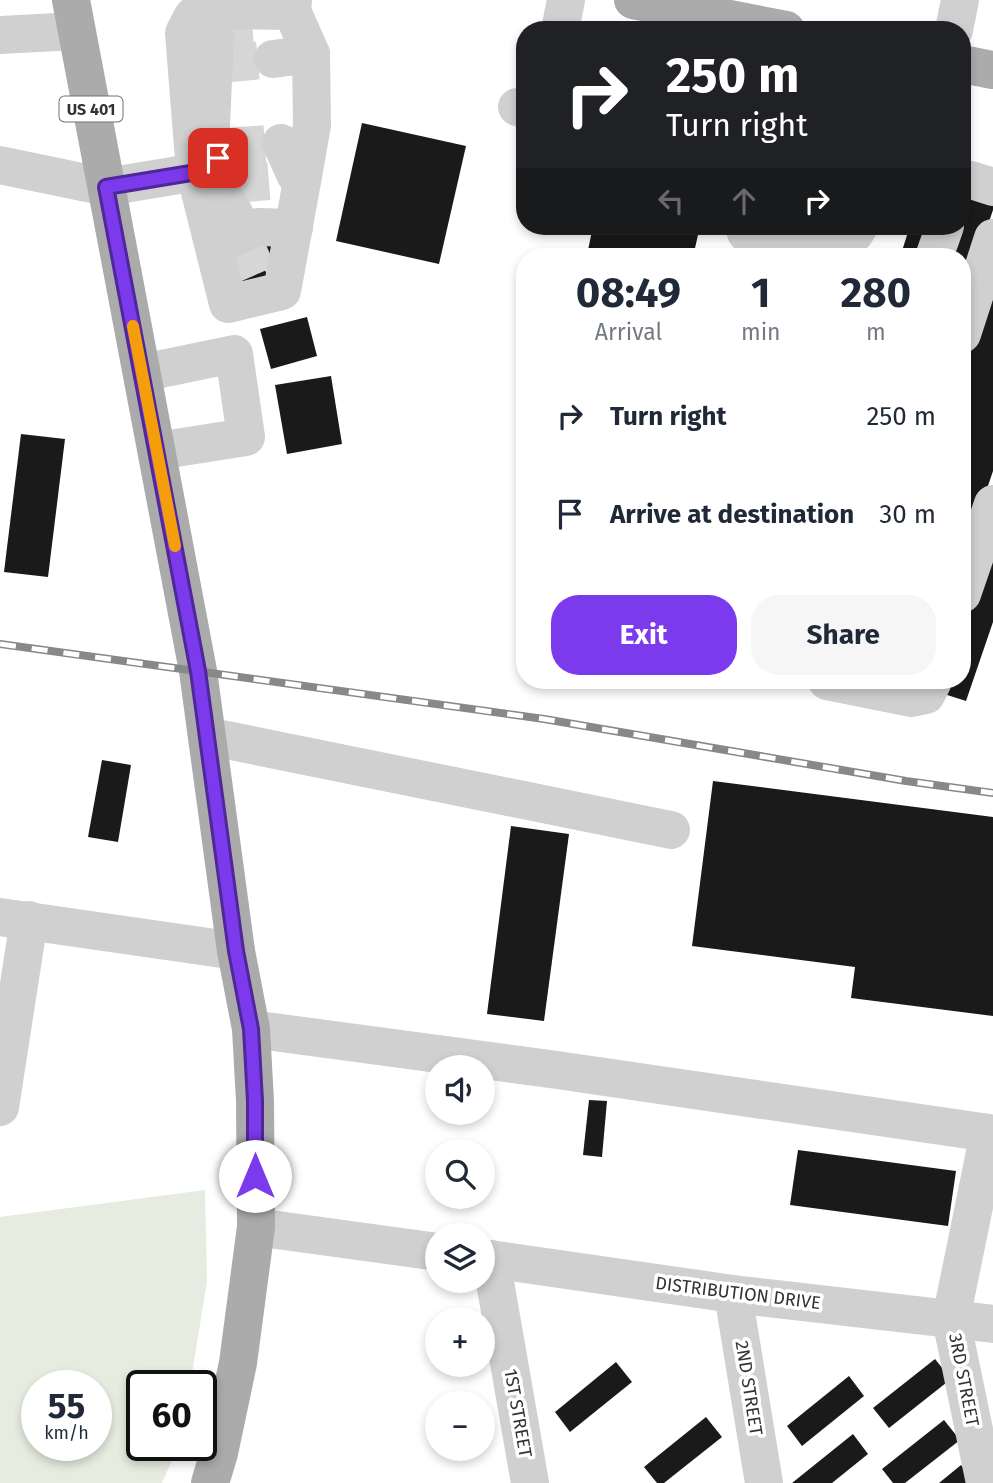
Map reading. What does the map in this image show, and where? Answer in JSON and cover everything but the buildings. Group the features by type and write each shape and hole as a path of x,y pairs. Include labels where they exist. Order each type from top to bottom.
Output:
{"main road":[{"path":"646,1 741,21"},
{"name":"US 401","path":"74,15 198,671 236,951 251,1029 255,1101 256,1227 238,1363 210,1483"},
{"path":"971,66 993,70"}],"street":[{"path":"562,21 566,0"},
{"path":"956,21 960,0"},
{"path":"218,50 222,260 228,304 282,291 288,201 312,125 290,31 202,10 192,16 184,33 184,41 219,177"},
{"path":"0,35 74,15"},
{"path":"0,165 106,187 219,177"},
{"path":"971,180 993,187"},
{"path":"222,260 288,201"},
{"path":"748,235 757,245 781,248"},
{"path":"837,248 843,246 852,235"},
{"path":"971,306 993,238"},
{"path":"142,373 234,354 246,437 157,451"},
{"path":"971,568 993,505"},
{"path":"874,689 921,698 931,689"},
{"path":"207,736 671,830"},
{"path":"0,1107 14,918 236,951"},
{"path":"251,1029 557,1070 989,1133 951,1319"},
{"path":"256,1227 425,1250"},
{"name":"DISTRIBUTION DRIVE","path":"495,1260 733,1294 993,1324"},
{"name":"1ST STREET","path":"494,1293 530,1483"},
{"name":"2ND STREET","path":"733,1294 764,1483"},
{"name":"3RD STREET","path":"951,1319 985,1483"}],"shaded area":[{"path":"205,1190 207,1281 193,1370 126,1370 126,1461 172,1461 162,1483 0,1483 0,1217"}],"tunnel":[{"path":"215,36 270,32"},
{"path":"220,64 273,59"},
{"path":"227,147 281,143"},
{"path":"231,184 284,180"},
{"path":"233,264 272,247"}],"railway":[{"path":"0,644 544,719 906,781 993,793"}],"slow traffic":[{"path":"133,326 175,546"}],"route":[{"path":"218,158 209,170 106,187 198,671 236,951 251,1029 255,1176"}]}
